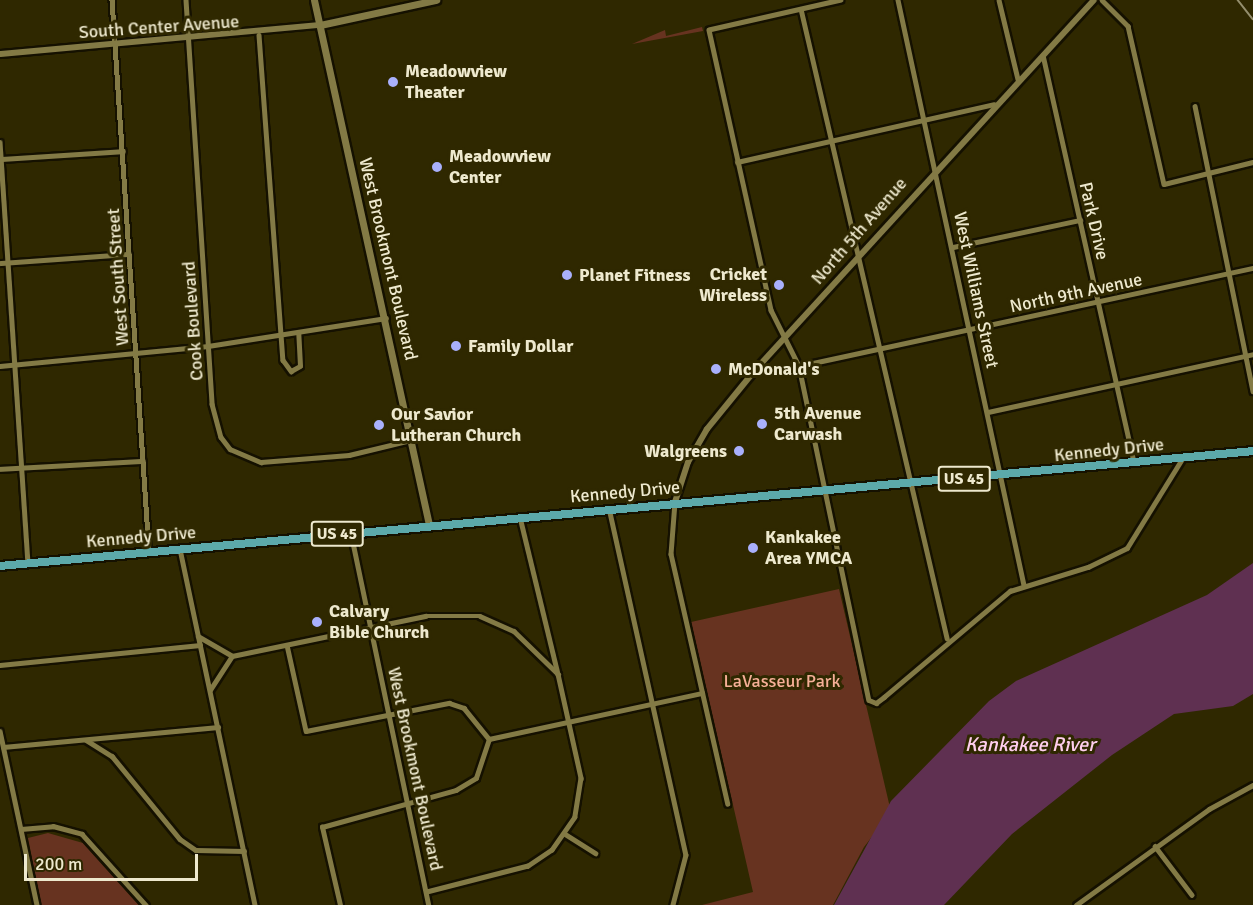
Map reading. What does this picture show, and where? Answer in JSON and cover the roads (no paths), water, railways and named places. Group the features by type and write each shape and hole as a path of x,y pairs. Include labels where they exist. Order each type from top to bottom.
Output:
{"main road":[{"name":"West Brookmont Boulevard","path":"314,0 413,439 429,525"},
{"path":"320,25 436,0"},
{"name":"Kennedy Drive","path":"0,566 609,508 824,492 1253,451"}],"street":[{"name":"West South Street","path":"112,0 149,551"},
{"name":"Cook Boulevard","path":"186,0 208,346 215,421 230,449 261,462 308,460 413,439"},
{"path":"841,0 709,30 771,310 799,366 869,700 876,703 947,638 1024,585 1088,567 1127,548 1183,456"},
{"name":"West Williams Street","path":"898,0 1024,585"},
{"path":"999,0 1018,79"},
{"name":"North 5th Avenue","path":"675,502 688,462 707,429 935,167 1094,0"},
{"path":"1102,0 1128,26 1164,184 1253,162"},
{"path":"801,9 858,255 882,347 947,638"},
{"name":"South Center Avenue","path":"0,54 259,35 320,25"},
{"path":"259,35 283,335 283,360 291,370 300,366 298,333"},
{"name":"Park Drive","path":"1043,55 1134,463"},
{"path":"737,162 994,104"},
{"path":"1195,106 1253,391"},
{"path":"0,142 28,563"},
{"path":"1,159 123,151"},
{"path":"953,247 1080,220"},
{"path":"0,263 129,254"},
{"name":"North 9th Avenue","path":"799,366 1253,268"},
{"path":"0,366 208,346 386,318"},
{"path":"988,412 1253,354"},
{"path":"0,469 143,461"},
{"path":"675,502 669,542 729,804"},
{"path":"609,508 686,855 678,897 673,905"},
{"path":"427,892 528,866 565,834 575,817 581,778 570,722 520,517"},
{"name":"West Brookmont Boulevard","path":"351,532 369,628 429,905"},
{"path":"180,549 255,905"},
{"path":"210,690 232,657 426,616 480,616 514,631 558,674"},
{"path":"198,636 232,657"},
{"path":"0,665 200,645"},
{"path":"287,645 306,731 449,703 480,722 489,739 487,760 476,778 408,804 322,827 340,905"},
{"path":"489,739 702,693"},
{"path":"3,747 218,727"},
{"path":"0,731 37,905"},
{"path":"86,740 112,756 180,840 214,853 244,850"},
{"path":"1076,905 1155,846 1253,785"},
{"path":"21,829 53,826 82,834 146,905"},
{"path":"565,834 596,854"},
{"path":"1155,846 1192,895"}],"water":[{"name":"Kankakee River","path":"1253,563 1253,694 1233,706 1174,714 1112,755 1012,834 944,905 834,905 891,801 989,701 1016,681 1207,595"}],"railway":[{"path":"1238,0 1253,19"}],"place":[{"name":"Meadowview Theater","path":"393,82"},
{"name":"Meadowview Center","path":"437,167"},
{"name":"Planet Fitness","path":"567,275"},
{"name":"Cricket Wireless","path":"779,285"},
{"name":"Family Dollar","path":"456,346"},
{"name":"McDonald's","path":"716,369"},
{"name":"5th Avenue Carwash","path":"762,424"},
{"name":"Our Savior Lutheran Church","path":"379,425"},
{"name":"Walgreens","path":"739,451"},
{"name":"Kankakee Area YMCA","path":"753,548"},
{"name":"Calvary Bible Church","path":"317,622"}],"park label":[{"name":"LaVasseur Park","path":"782,681"}]}
